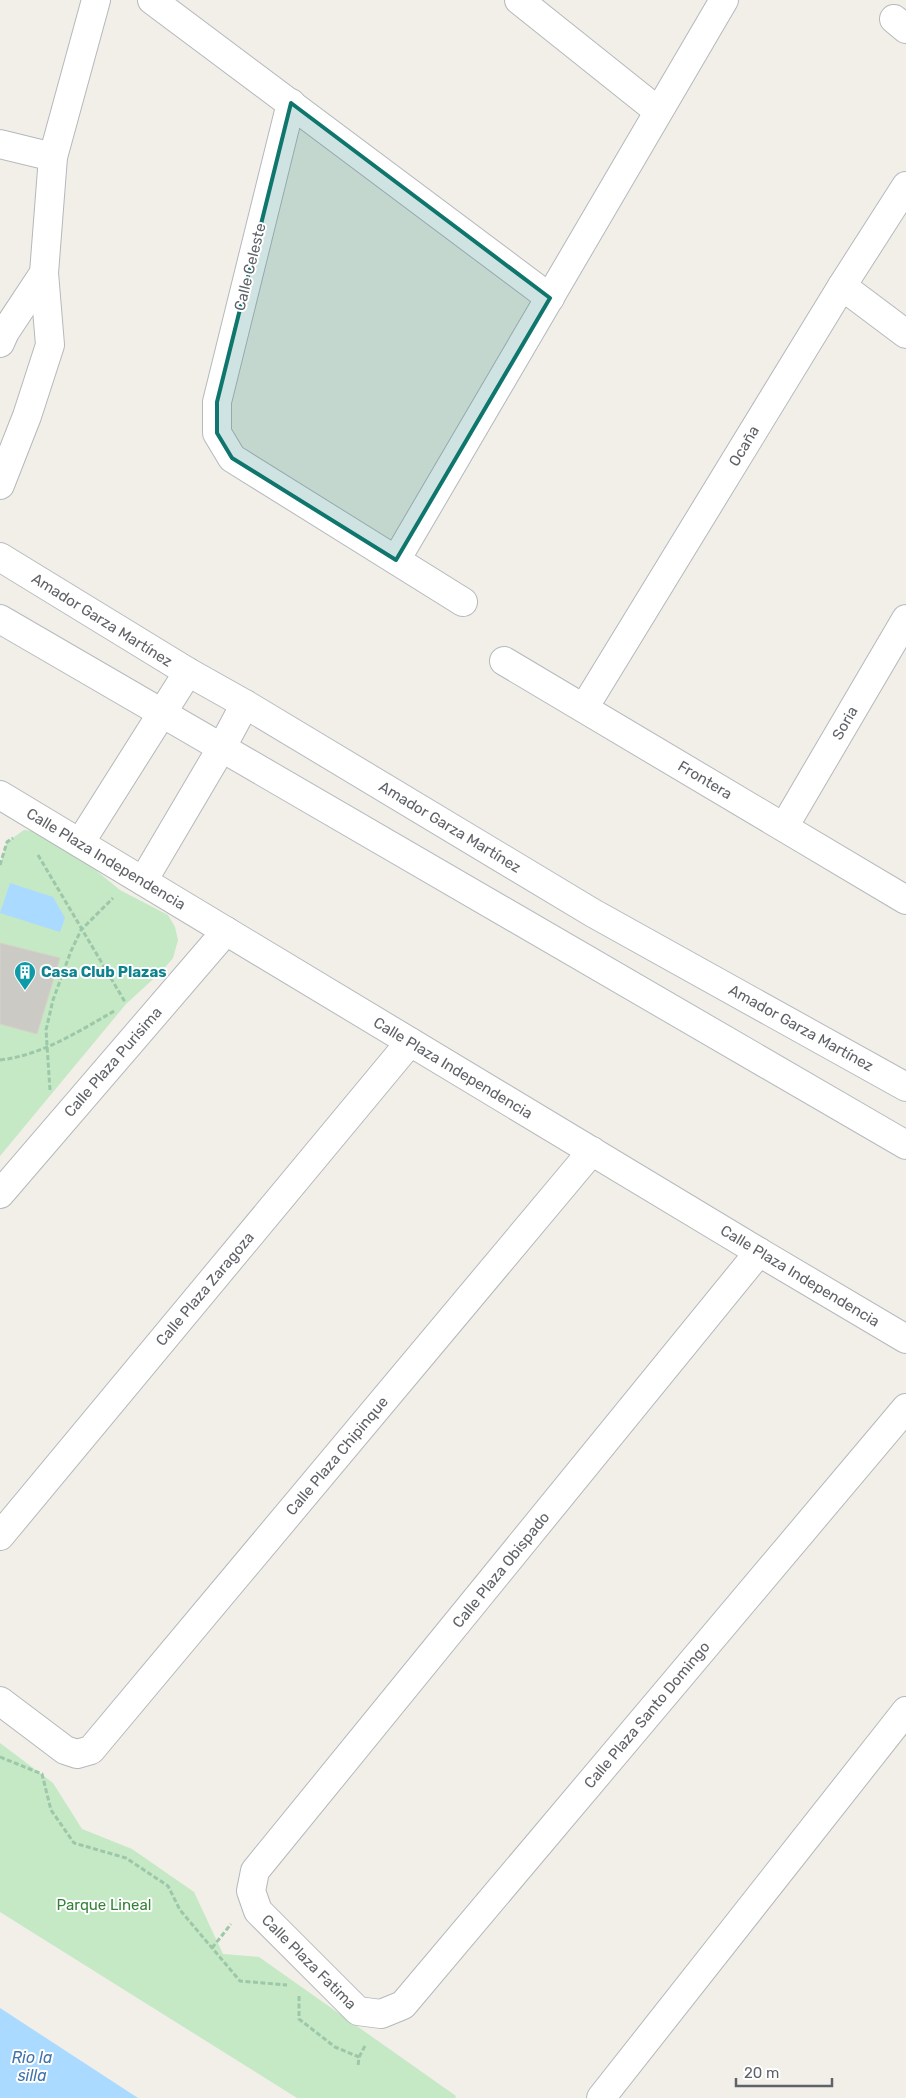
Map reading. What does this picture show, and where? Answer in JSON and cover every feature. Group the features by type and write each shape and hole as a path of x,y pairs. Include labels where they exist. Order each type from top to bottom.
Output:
{"street":[{"path":"0,485 27,416 50,345 44,273 53,157 96,0"},
{"path":"152,0 291,102 550,298"},
{"path":"519,0 658,110"},
{"path":"463,602 396,560 724,0"},
{"name":"Calle Celeste","path":"291,102 217,402 217,433 232,458 396,560"},
{"path":"0,144 53,157"},
{"name":"Ocaña","path":"584,708 842,286 906,186"},
{"path":"0,343 5,332 44,273"},
{"path":"842,286 906,334"},
{"name":"Amador Garza Martínez","path":"0,557 188,672 245,704 594,913 906,1086"},
{"path":"0,619 906,1145"},
{"name":"Soria","path":"784,827 906,619"},
{"name":"Frontera","path":"504,661 906,900"},
{"path":"80,843 188,672"},
{"path":"143,881 222,747 245,704"},
{"name":"Calle Plaza Independencia","path":"0,795 906,1339"},
{"name":"Calle Plaza Purisima","path":"0,1194 226,931"},
{"name":"Calle Plaza Zaragoza","path":"0,1536 410,1042"},
{"name":"Calle Plaza Chipinque","path":"0,1701 66,1750 77,1754 91,1750 592,1151"},
{"name":"Calle Plaza Obispado","path":"252,1891 255,1872 759,1252"},
{"name":"Calle Plaza Santo Domingo","path":"381,2014 402,2005 906,1408"},
{"path":"601,2098 906,1711"},
{"name":"Calle Plaza Fatima","path":"252,1891 258,1911 358,2011 381,2014"}],"path":[{"path":"0,865 7,842 18,834"},
{"path":"34,847 126,1004"},
{"path":"56,1088 50,1095 46,1030 53,1000 71,951 82,930 114,897"},
{"path":"0,1060 18,1058 47,1048 72,1036 133,998"},
{"path":"114,1019 120,1012"},
{"path":"0,1757 42,1774 51,1810 74,1843 126,1858 168,1886 180,1910 240,1981 289,1985"},
{"path":"299,1994 299,2019 334,2047 359,2057 358,2066"}],"highlighted area":[{"path":"291,103 550,298 396,560 232,458 217,433 217,402"}],"green space":[{"path":"24,830 50,833 120,890 168,915 175,927 178,940 173,958 162,971 126,1004 0,1156 0,865 7,842"},
{"name":"Parque Lineal","path":"0,1743 53,1783 82,1829 132,1849 194,1892 223,1954 259,1957 456,2096 455,2098 297,2098 0,1912"}],"water":[{"path":"10,883 53,897 65,918 60,932 0,913"},
{"name":"Rio la silla","path":"0,2008 138,2098 0,2098"}],"building":[{"name":"Casa Club Plazas","path":"0,943 60,958 37,1034 0,1024"}],"place":[{"name":"Casa Club Plazas","path":"25,991"}]}
